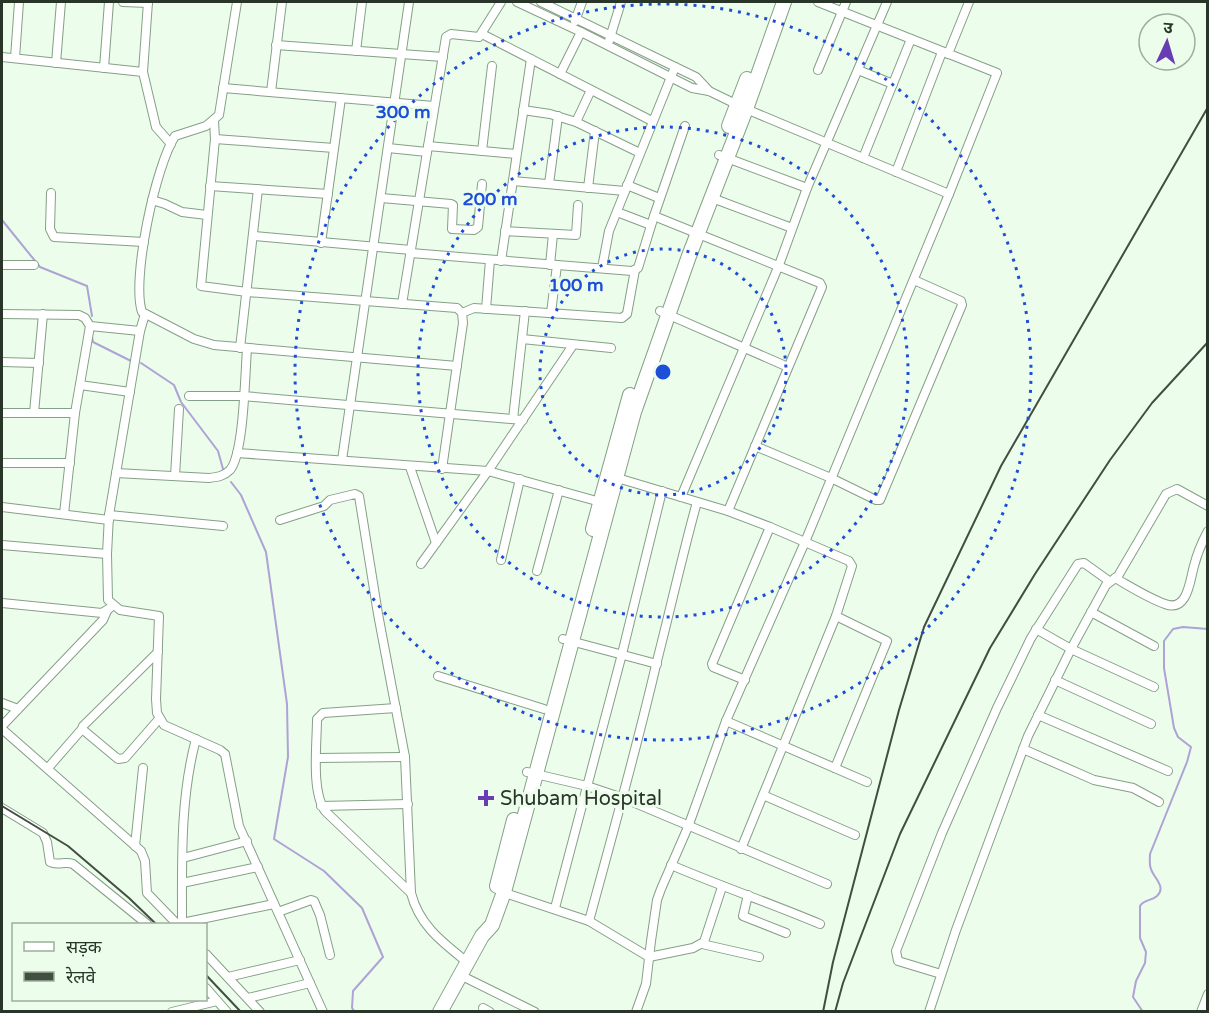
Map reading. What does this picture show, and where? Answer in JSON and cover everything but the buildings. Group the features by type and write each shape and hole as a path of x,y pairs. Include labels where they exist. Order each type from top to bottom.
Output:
{"main road":[{"path":"742,107 776,2"},
{"path":"440,1011 482,936 484,922 500,891 612,477 625,410 784,2"},
{"path":"694,233 712,198 723,156"},
{"path":"531,773 544,709 567,640"}],"street":[{"path":"15,58 19,2"},
{"path":"56,63 61,2"},
{"path":"104,68 109,2"},
{"path":"123,2 148,2 143,72 153,120 159,132 171,144"},
{"path":"237,2 219,115 206,126 175,136 152,200 144,242 138,296 142,312 194,339 214,345 457,366"},
{"path":"271,92 282,2"},
{"path":"356,51 362,2"},
{"path":"342,460 375,247 409,2"},
{"path":"402,304 434,106 448,35 478,37 501,2"},
{"path":"517,2 535,5 574,23 611,36 696,77 709,91"},
{"path":"541,2 574,23 581,32 692,88 709,91 949,194"},
{"path":"574,23 582,2"},
{"path":"607,45 621,2"},
{"path":"636,1011 646,984 657,900 688,827 726,722 805,542 997,74 818,2"},
{"path":"818,70 846,2"},
{"path":"681,497 779,265 807,188 887,2"},
{"path":"896,172 945,53 969,2"},
{"path":"560,74 581,32"},
{"path":"482,33 652,121"},
{"path":"863,158 911,39"},
{"path":"276,45 443,57"},
{"path":"2,57 143,72"},
{"path":"501,261 531,59"},
{"path":"482,151 492,66"},
{"path":"602,268 606,239 675,67"},
{"path":"858,70 893,84"},
{"path":"223,88 434,106"},
{"path":"576,122 591,90"},
{"path":"321,243 341,98"},
{"path":"523,110 558,116 576,122 640,153"},
{"path":"549,184 558,116"},
{"path":"214,121 216,139 201,286 247,292 458,308 462,313 463,323 442,469"},
{"path":"462,313 474,308 625,316 635,270 685,126"},
{"path":"588,188 594,131"},
{"path":"216,139 334,148"},
{"path":"388,148 516,154"},
{"path":"723,156 807,188"},
{"path":"513,181 588,188 626,188 659,198"},
{"path":"381,198 452,204 452,229 474,230 478,227 482,184"},
{"path":"210,186 328,195"},
{"path":"116,473 209,478 223,476 233,465 237,453 243,396 247,292 258,189"},
{"path":"51,194 50,229 54,237 144,242"},
{"path":"712,198 792,228"},
{"path":"152,200 182,212 207,214"},
{"path":"505,231 576,235 578,205"},
{"path":"617,212 651,225"},
{"path":"654,216 779,265 820,283 822,287 728,511"},
{"path":"551,313 553,234"},
{"path":"254,236 501,261 635,270"},
{"path":"486,309 490,260"},
{"path":"2,265 34,265"},
{"path":"755,446 880,500 962,305 961,301 914,280"},
{"path":"513,419 525,311"},
{"path":"664,313 788,367"},
{"path":"2,314 79,315 86,318 90,327 75,413 64,514"},
{"path":"34,413 43,314"},
{"path":"145,314 140,331 109,518 107,554 110,608 105,617 2,728 144,856 147,893 177,923"},
{"path":"90,327 140,331"},
{"path":"522,339 611,348"},
{"path":"421,564 488,471 573,345"},
{"path":"2,362 39,363"},
{"path":"80,385 130,392"},
{"path":"189,396 243,396 523,420"},
{"path":"175,476 179,409"},
{"path":"2,413 75,413"},
{"path":"237,453 488,471 605,503"},
{"path":"2,463 70,463"},
{"path":"410,466 436,543"},
{"path":"612,477 728,511 849,561 852,566 836,616 741,849"},
{"path":"501,560 520,479"},
{"path":"929,1011 1023,749 1055,680 1091,612 1169,491 1177,489 1208,506"},
{"path":"537,571 559,490"},
{"path":"555,908 662,491"},
{"path":"280,520 324,506 330,500 354,494 359,496 405,757 411,893 417,912 429,930 467,962"},
{"path":"589,921 657,664 673,591 697,501"},
{"path":"2,507 223,526"},
{"path":"745,680 713,667 712,664 770,527"},
{"path":"941,974 898,961 896,951 972,762 1036,629 1077,564 1084,563 1112,580 1167,605 1177,605 1184,599 1191,586 1195,562 1208,531"},
{"path":"2,545 107,554"},
{"path":"2,603 102,613 110,608 159,616 156,699 159,719 164,725 225,754 239,826 323,1011"},
{"path":"1091,612 1154,646"},
{"path":"835,768 887,644 886,640 836,616"},
{"path":"1036,629 1071,649 1154,687"},
{"path":"567,640 657,664"},
{"path":"48,768 83,726 158,652"},
{"path":"438,676 544,709"},
{"path":"1055,680 1151,724"},
{"path":"2,703 18,709"},
{"path":"396,708 319,715 317,719 317,792 321,806 411,893"},
{"path":"1038,715 1168,771"},
{"path":"82,729 118,759 121,759 159,719"},
{"path":"726,722 867,782"},
{"path":"178,923 185,798 196,739"},
{"path":"1023,749 1094,780 1133,788 1159,802"},
{"path":"317,759 405,757"},
{"path":"135,846 142,768"},
{"path":"531,773 587,786 622,798 827,884"},
{"path":"763,795 855,835"},
{"path":"321,806 408,804"},
{"path":"2,808 43,833 50,862 73,864 146,923"},
{"path":"183,858 247,842"},
{"path":"671,866 820,924"},
{"path":"182,883 258,867"},
{"path":"702,944 722,887"},
{"path":"500,891 589,921 649,957 702,944 759,957"},
{"path":"748,895 743,915 786,933"},
{"path":"184,923 311,900 314,901 320,915 330,955"},
{"path":"207,955 260,1011"},
{"path":"228,977 300,960"},
{"path":"460,975 536,1011"},
{"path":"248,999 310,983"},
{"path":"207,989 227,1011"},
{"path":"1201,1011 1208,994"},
{"path":"171,1011 217,1001"}],"waterway":[{"path":"2,220 40,267 87,286 92,316"},
{"path":"92,337 93,342 131,361"},
{"path":"141,363 174,385 181,402 218,451 223,469"},
{"path":"231,482 241,495 266,552 287,704 288,757 274,839 324,871 362,908 383,957 353,991 352,1008 355,1012"},
{"path":"1143,1012 1133,997 1136,981 1145,963 1146,952 1140,938 1140,906 1160,893 1160,886 1150,867 1150,854 1191,747 1178,737 1174,728 1164,668 1164,641 1173,629 1183,627 1208,629"}],"railway":[{"path":"823,1012 833,962 899,710 924,627 1001,466 1208,107"},
{"path":"835,1012 843,983 900,834 990,648 1035,574 1110,460 1152,403 1208,342"},
{"path":"2,806 68,846 155,923"},
{"path":"207,976 241,1012"}],"place":[{"name":"Shubam Hospital","path":"486,798"}]}
